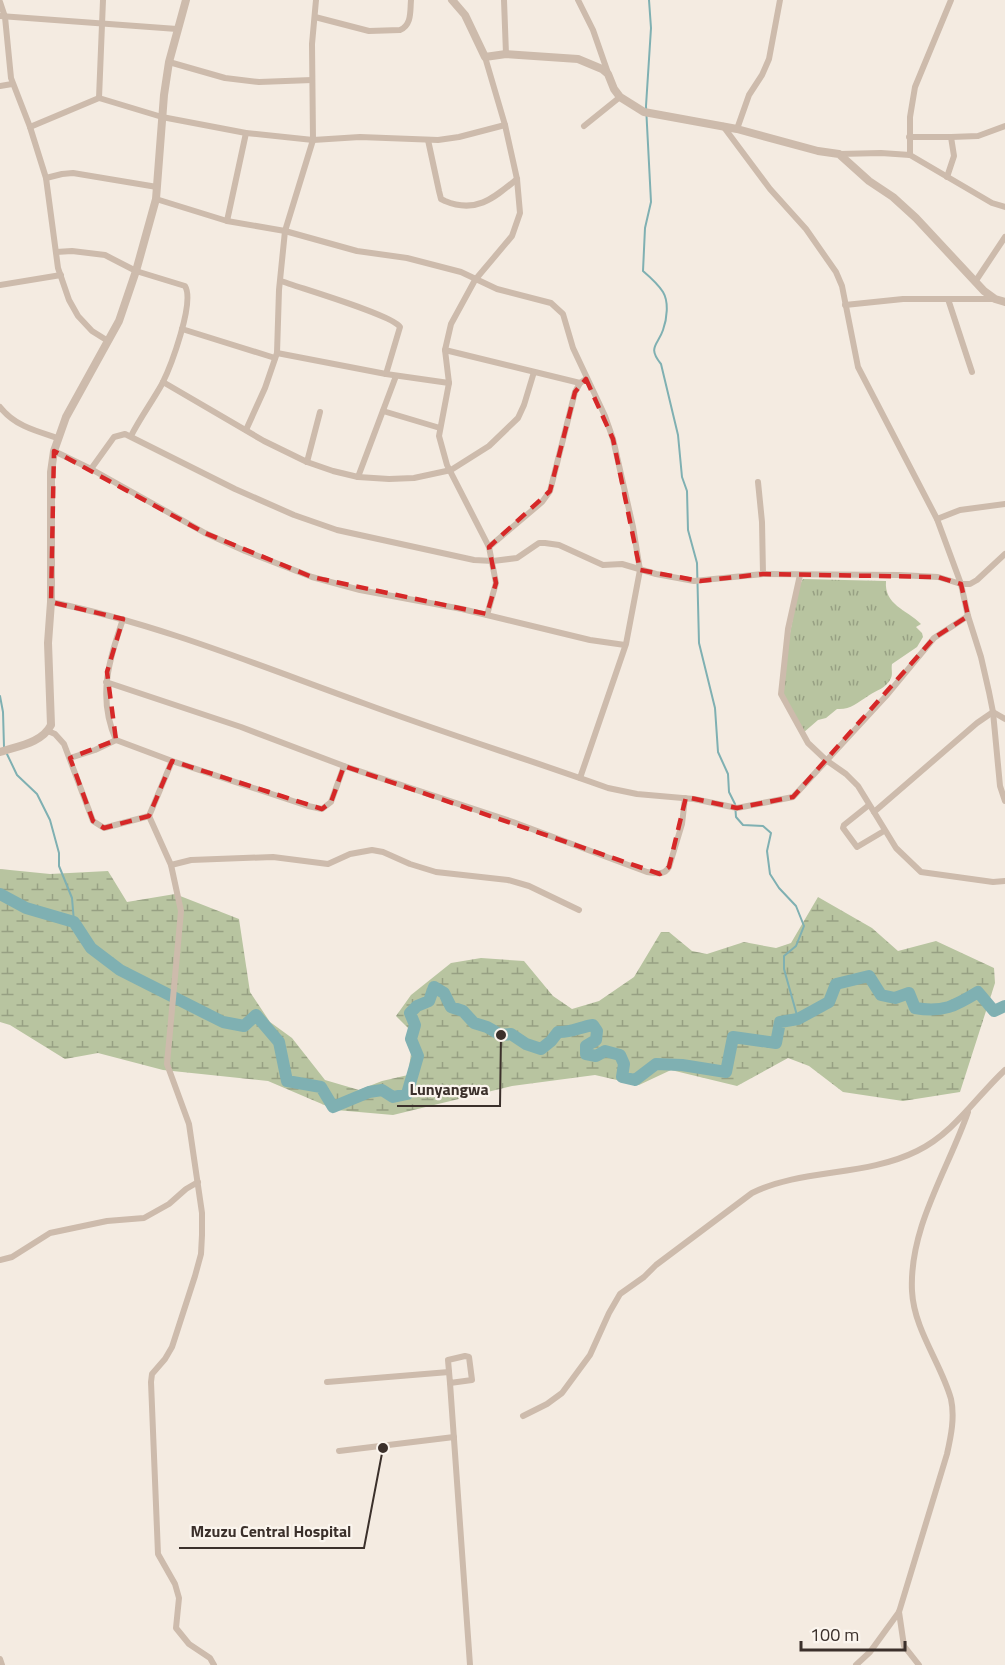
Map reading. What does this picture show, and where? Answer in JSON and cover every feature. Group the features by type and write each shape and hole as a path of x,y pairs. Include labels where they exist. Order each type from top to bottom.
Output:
{"street":[{"path":"99,98 103,0"},
{"path":"0,752 40,738 48,731 52,718 48,643 51,602 51,472 54,451 66,417 119,321 136,271 156,199 169,62 186,0"},
{"path":"246,430 265,388 276,356 285,231 313,140 312,44 316,0"},
{"path":"315,17 369,31 400,30 404,29 408,23 411,0"},
{"path":"452,0 465,15 485,57 505,125 517,179 520,213 512,236 475,280 451,324 446,350 449,383 440,428 441,447 489,547 493,561 496,583 487,615"},
{"path":"504,0 506,54"},
{"path":"578,0 593,30 614,89 620,97 648,113 737,129 818,151 839,154 910,155 992,203 1005,207"},
{"path":"737,129 749,95 769,59 780,0"},
{"path":"910,155 911,106 915,87 951,0"},
{"path":"0,2 12,84 30,127 46,178 61,275 78,316 92,331 108,341"},
{"path":"3,16 177,29"},
{"path":"485,57 506,54 578,59 608,74"},
{"path":"169,62 225,78 259,82 312,80"},
{"path":"0,86 12,84"},
{"path":"584,126 620,97"},
{"path":"30,127 99,98 162,117 246,133 313,140 360,137 428,140 459,137 505,125"},
{"path":"723,126 770,189 822,250 842,286 858,367 937,519 961,584 993,712 1000,786 1005,801"},
{"path":"909,137 978,136 1005,126"},
{"path":"227,221 246,133"},
{"path":"947,177 954,156 951,137"},
{"path":"428,140 439,191 445,201 475,206 485,203 517,179"},
{"path":"839,154 869,182 893,197 916,218 975,282 995,299"},
{"path":"46,178 73,173 157,187"},
{"path":"156,199 227,221 285,231 357,251 407,258 461,272 497,289 551,303 563,314 583,381 605,416 613,439 633,527 640,570 625,645 580,778"},
{"path":"975,282 1005,237"},
{"path":"56,252 72,251 105,255 136,271 185,286 188,290 182,329 163,382 131,436"},
{"path":"0,285 61,275"},
{"path":"281,281 398,323 400,327 386,374"},
{"path":"845,305 903,299 995,299 1005,302"},
{"path":"948,299 972,372"},
{"path":"182,329 276,356 449,383"},
{"path":"446,350 534,372 583,381"},
{"path":"163,382 307,462 358,477 389,479 414,478 451,470 489,446 518,418 534,372"},
{"path":"358,477 396,376"},
{"path":"489,547 542,502 550,491 575,392 583,381"},
{"path":"0,407 24,427 58,438"},
{"path":"383,411 440,428"},
{"path":"307,462 320,412"},
{"path":"91,469 114,437 124,434 235,489 337,530 455,557 493,561 517,558 540,543 545,543 559,545 603,565 622,564 640,570 697,581 763,574 924,576 970,584 1005,554"},
{"path":"54,451 91,469 205,533 312,577 360,590 487,615 590,640 625,645"},
{"path":"758,482 762,522 763,574"},
{"path":"937,519 982,505 1005,504"},
{"path":"800,575 788,629 781,694 808,743 858,786 896,848 921,872 993,882 1005,881"},
{"path":"51,602 123,618 204,645 408,720 608,788 637,794 686,798 735,808 793,797 886,696 934,638 968,616"},
{"path":"116,740 108,713 106,682 123,618"},
{"path":"106,682 231,723 344,766 513,822 644,871 660,874 667,871 682,824 686,798"},
{"path":"993,712 1005,719"},
{"path":"874,812 952,742 993,712"},
{"path":"48,731 61,739 93,821 98,826 109,829 149,816"},
{"path":"70,758 116,740 172,761 322,809 331,802 344,766"},
{"path":"172,761 149,816 171,865 181,911 167,1064 189,1124 202,1213 201,1254 171,1347 165,1359 152,1374 151,1411 158,1554 175,1584 179,1598 176,1628 189,1644 210,1658 214,1665"},
{"path":"869,805 843,828 856,847 884,831"},
{"path":"171,865 191,860 273,857 328,864 350,854 372,850 435,872 519,883 579,910"},
{"path":"523,1416 547,1404 562,1393 590,1355 620,1294 752,1193 788,1179 804,1179 883,1164 928,1145 968,1110 1005,1070"},
{"path":"856,1665 870,1653 899,1612 944,1464 952,1428 951,1400 917,1316 912,1291 915,1256 922,1225 968,1110"},
{"path":"0,1260 12,1257 50,1233 107,1221 144,1218 169,1204 198,1182"},
{"path":"450,1383 472,1380 469,1357 449,1359 449,1372 470,1665"},
{"path":"327,1382 449,1372"},
{"path":"339,1451 453,1437"},
{"path":"899,1612 904,1646 919,1665"},
{"path":"0,1659 2,1665"}],"highlighted area":[{"path":"586,379 613,439 640,570 700,581 763,574 938,577 961,584 968,616 934,638 793,797 737,808 686,797 669,867 660,874 344,766 331,802 322,809 172,761 149,816 104,828 93,821 70,758 116,740 107,672 123,619 51,602 54,451 205,533 312,577 487,614 496,583 489,547 550,491 575,392"}],"green space":[{"path":"803,579 886,581 886,589 892,601 921,624 916,627 923,637 917,647 892,664 892,676 884,687 853,706 837,709 826,718 818,720 803,733 783,694 786,654 799,586"},
{"path":"0,869 50,874 108,871 127,902 175,894 239,919 250,992 270,1022 292,1038 325,1080 359,1090 382,1081 408,1075 411,1053 409,1029 396,1016 411,995 451,963 481,958 524,961 553,996 572,1009 599,1001 634,977 661,932 669,932 692,951 707,954 744,942 776,948 791,943 818,897 872,928 898,951 936,941 994,968 995,983 960,1092 903,1101 843,1092 809,1066 788,1058 737,1086 671,1070 639,1085 595,1075 512,1086 393,1115 336,1110 268,1081 163,1070 98,1053 65,1059 10,1025 0,1022"}],"waterway":[{"path":"649,0 651,28 646,106 651,202 645,228 643,271 661,289 667,306 664,326 654,350 661,364 678,435 682,477 687,491 688,530 697,563 699,643 715,708 718,752 728,774 729,792 735,804 736,817 743,825 763,826 771,833 767,851 770,874 779,888 796,906 804,926 796,946 784,956 784,969 798,1019"},
{"path":"0,696 4,747"},
{"path":"6,752 17,775 37,794 50,820 59,853 59,866 72,898 74,922"},
{"path":"0,894 26,908 74,922 91,948 120,970 223,1022 244,1026 256,1015 279,1042 287,1081 321,1087 333,1107 369,1092 382,1090 393,1097 407,1094 418,1056 411,1039 415,1025 410,1013 417,1006 429,1001 434,987 444,993 451,1007 463,1011 474,1023 501,1035 511,1034 526,1044 541,1049 558,1032 593,1025 597,1031 596,1040 586,1046 586,1054 596,1056 605,1051 620,1055 624,1064 622,1077 635,1080 656,1064 682,1065 726,1072 733,1037 776,1043 780,1022 798,1019 829,1002 836,984 869,976 881,995 895,998 909,993 915,1008 941,1009 978,992 994,1011 1005,1006"}],"place":[{"name":"Lunyangwa","path":"501,1035"},
{"name":"Mzuzu Central Hospital","path":"383,1448"}]}
